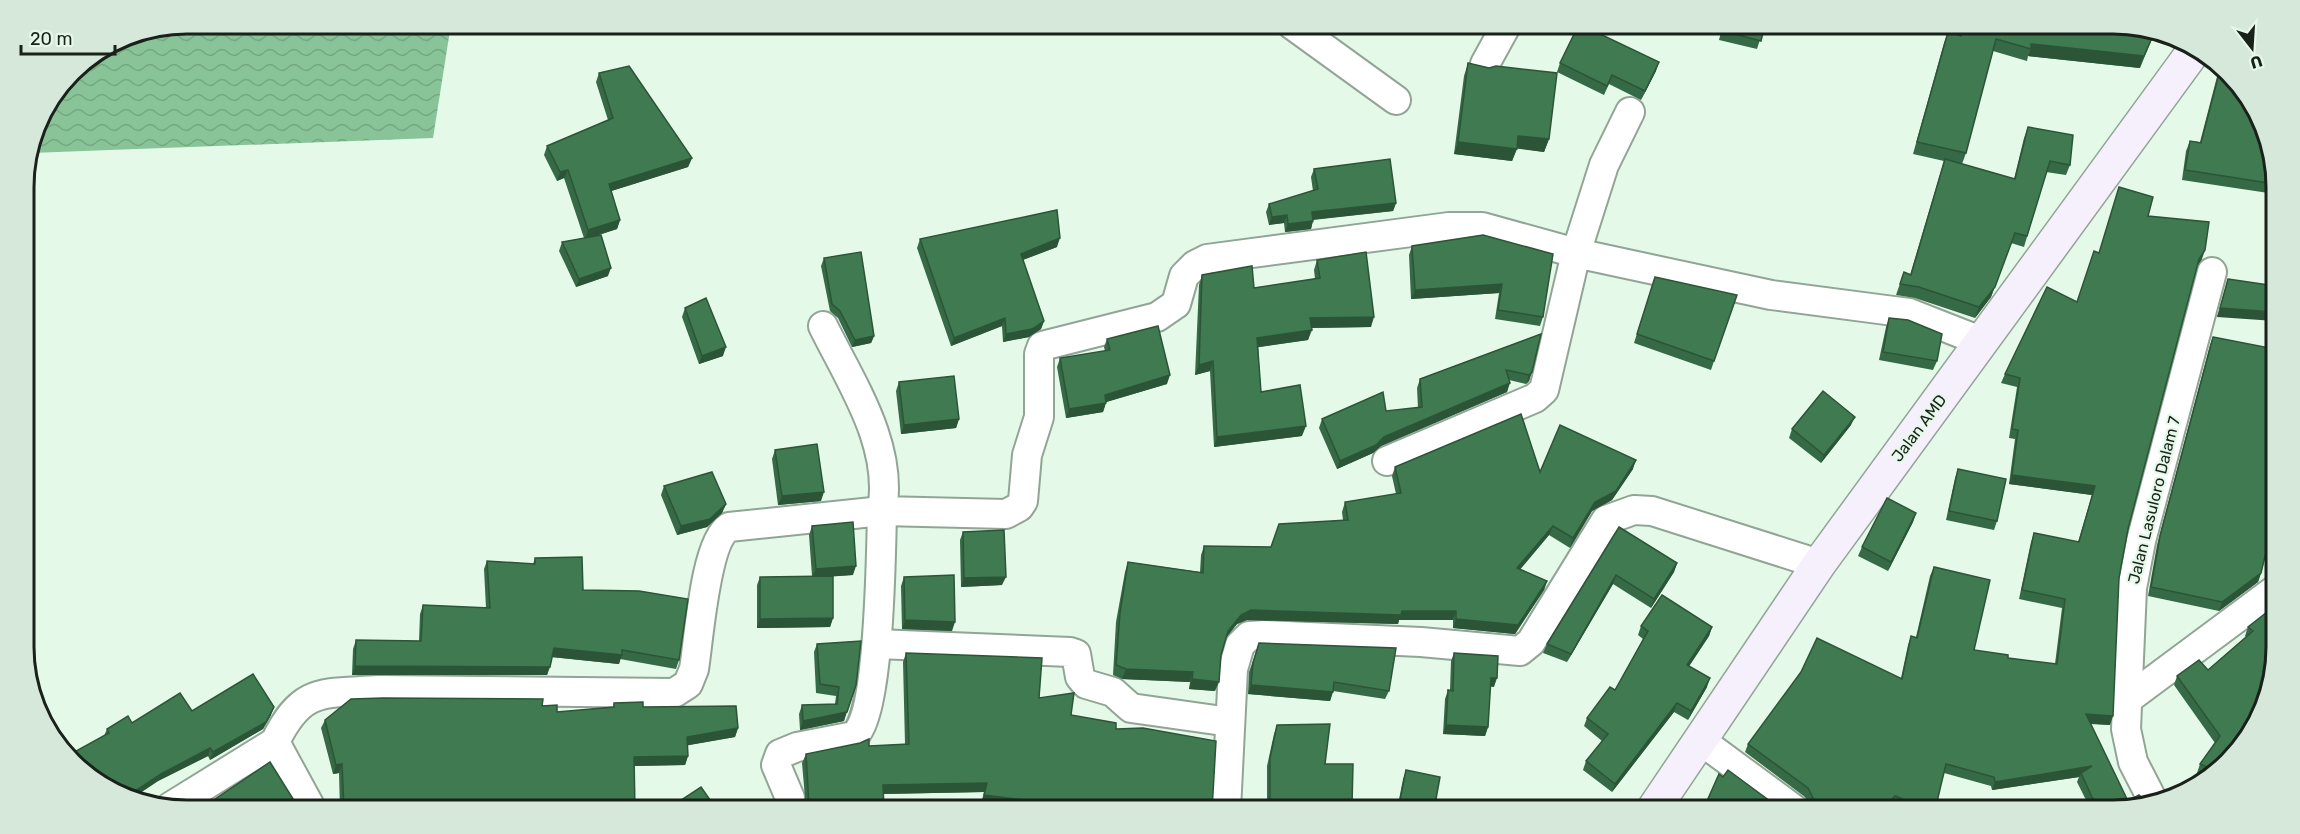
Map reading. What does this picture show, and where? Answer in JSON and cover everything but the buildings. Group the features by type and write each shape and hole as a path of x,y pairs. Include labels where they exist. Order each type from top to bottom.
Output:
{"street":[{"path":"1305,34 1396,100"},
{"path":"1485,64 1502,34"},
{"name":"Jalan AMD","path":"1660,799 1819,564 2190,56"},
{"path":"1387,461 1539,396 1546,385 1576,253 1604,165 1630,112"},
{"path":"182,799 275,742 299,704 316,695 379,690 674,693 681,691 688,684 694,669 712,551 722,531 729,527 882,511 1006,514 1019,507 1023,501 1027,455 1039,417 1039,354 1042,346 1157,317 1176,304 1184,276 1196,264 1207,259 1466,226 1482,227 1576,253 1771,295 1909,313 1983,342"},
{"name":"Jalan Lasuloro Dalam 7","path":"2150,794 2133,762 2126,729 2132,588 2140,541 2212,272"},
{"path":"784,800 776,765 777,758 788,749 854,736 860,731 877,644 882,511 885,492 878,442 823,326"},
{"path":"1226,799 1233,669 1240,645 1249,636 1421,642 1520,651 1526,648 1606,520 1620,513 1652,511 1819,564"},
{"path":"2128,699 2266,596"},
{"path":"877,644 1070,652 1076,654 1080,677 1086,684 1113,692 1131,708 1230,722"},
{"path":"1700,740 1781,799"},
{"path":"275,742 307,800"}],"water":[{"path":"188,34 449,34 433,138 39,153 46,129 60,102 79,79 94,66 129,46 158,37"}]}
